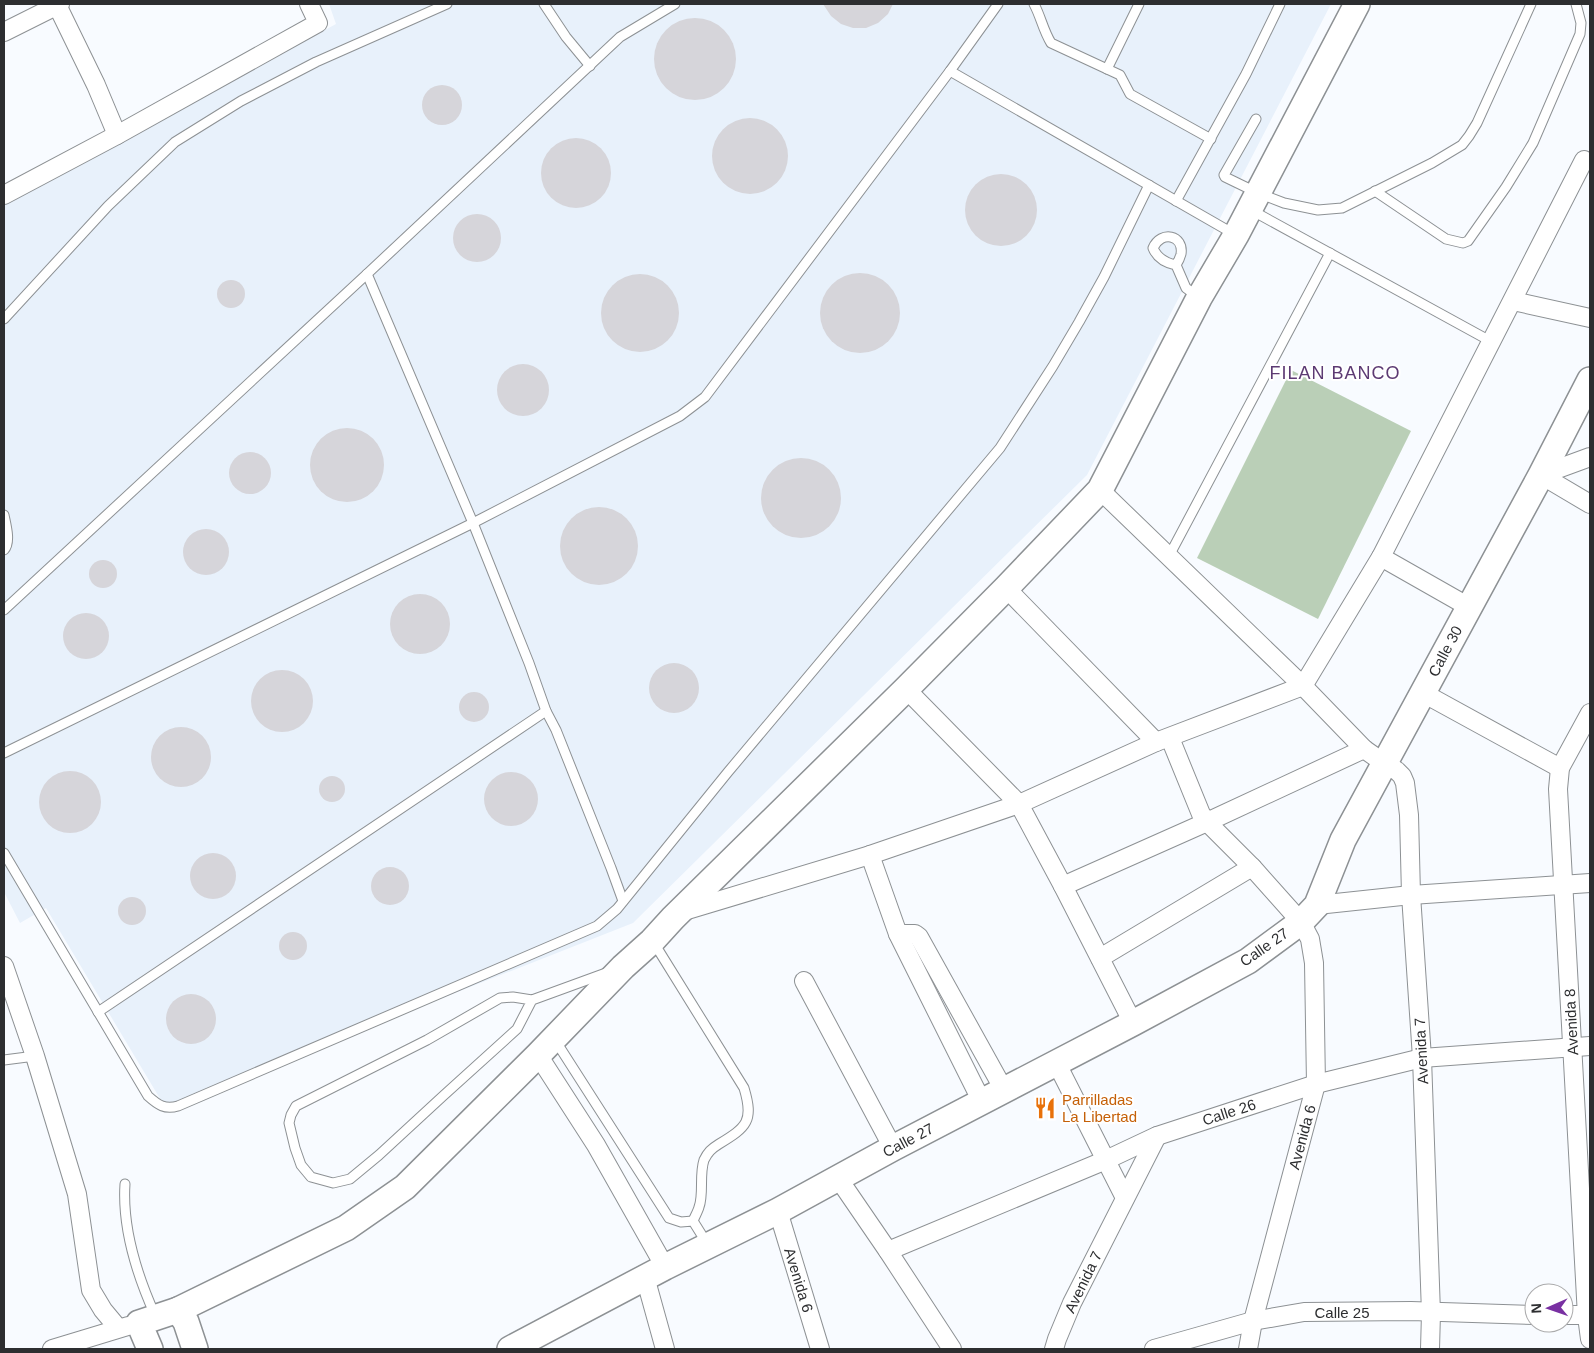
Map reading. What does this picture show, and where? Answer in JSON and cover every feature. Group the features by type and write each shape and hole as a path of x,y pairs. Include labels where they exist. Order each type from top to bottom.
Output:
{"main road":[{"path":"148,1320 346,1228 405,1187 546,1047 623,967 652,941 678,913 906,690 1100,490 1199,298 1236,235 1357,4"},
{"name":"Calle 30","path":"1309,913 1343,840 1374,756 1423,693 1541,476 1590,380"},
{"name":"Calle 27","path":"510,1349 655,1272 778,1210 1248,961 1309,913"},
{"path":"148,1320 150,1349"},
{"path":"148,1320 186,1322 195,1349"}],"street":[{"path":"4,31 58,4 117,135"},
{"path":"4,195 117,135 318,23 308,4"},
{"path":"678,913 870,856 1019,804 1163,740 1303,686 1381,557 1584,160"},
{"path":"1513,301 1590,318"},
{"path":"1541,476 1590,458"},
{"path":"1541,476 1590,504"},
{"name":"Avenida 7","path":"1100,490 1374,756 1402,776 1405,783 1410,815 1410,895 1422,1058 1431,1313 1430,1349"},
{"path":"1381,557 1469,607"},
{"path":"1006,588 1163,740"},
{"path":"906,690 1019,804 1133,1023"},
{"path":"1423,693 1560,768"},
{"name":"Avenida 8","path":"1590,713 1560,768 1558,789 1590,1340"},
{"name":"Avenida 6","path":"1163,740 1201,814 1207,822 1252,866 1309,913 1310,939 1314,963 1316,1084 1253,1321 1248,1349"},
{"path":"1063,886 1207,822 1374,756"},
{"path":"870,856 898,934 982,1102"},
{"path":"1100,958 1252,866"},
{"path":"1309,913 1410,895 1590,883"},
{"path":"898,934 915,934 919,937 1004,1090"},
{"path":"4,966 77,1194 91,1290 103,1310 148,1320"},
{"path":"804,981 893,1148"},
{"name":"Calle 26","path":"888,1251 1106,1160 1157,1136 1316,1084 1422,1058 1590,1046"},
{"path":"546,1047 596,1146 655,1272 665,1349"},
{"path":"1056,1062 1125,1198"},
{"name":"Avenida 7","path":"1054,1349 1072,1303 1157,1136"},
{"path":"838,1178 952,1349"},
{"name":"Avenida 6","path":"778,1210 820,1349"},
{"name":"Calle 25","path":"1154,1349 1253,1321 1304,1312 1411,1311 1524,1315"},
{"path":"1574,1315 1589,1316"},
{"path":"52,1349 148,1320"}],"lane":[{"path":"4,318 108,206 175,142 241,101 299,70 447,4"},
{"path":"544,4 566,37 590,66"},
{"path":"4,610 620,37 674,4"},
{"path":"4,753 473,523 680,416 705,398 998,4"},
{"path":"1034,4 1045,33 1051,43 1120,75 1130,94 1211,139"},
{"path":"1107,69 1139,4"},
{"path":"1176,201 1246,74 1280,4"},
{"path":"1254,201 1284,203 1318,210 1342,208 1432,163 1462,145 1477,123 1531,4"},
{"path":"1375,191 1446,239 1463,243 1468,241 1506,187 1533,143 1580,34 1581,23 1576,4"},
{"path":"950,71 1236,235"},
{"path":"1256,120 1224,174 1225,177 1254,201 1330,253 1492,342"},
{"path":"4,853 148,1096 160,1106 173,1108 597,926 617,909 728,772 1000,448 1054,366 1079,322 1108,269 1149,185"},
{"path":"1169,556 1330,253"},
{"path":"1176,265 1186,288 1199,298"},
{"path":"367,274 473,523 623,901"},
{"path":"4,515 7,547 4,550"},
{"path":"98,1012 546,711"},
{"path":"652,941 744,1088 749,1104 749,1115 746,1124 734,1135 708,1151 703,1163 700,1206 693,1221"},
{"path":"532,1000 517,1029 379,1155 350,1179 333,1183 311,1177 301,1165 289,1123 296,1106 427,1040 500,998 513,997 532,1000 623,967"},
{"path":"546,1047 669,1218 681,1222 693,1221"},
{"path":"4,1060 34,1056"},
{"path":"125,1184 124,1196 128,1232 147,1296 148,1320"},
{"path":"693,1221 708,1245"}],"shaded area":[{"path":"329,4 1331,4 1087,475 633,923 165,1107 46,908 20,923 4,892 4,203 336,24"}],"green space":[{"path":"1291,370 1411,431 1318,619 1197,558"}],"building":[{"path":"823,4 893,4 888,14 878,23 866,28 853,28 841,24 831,16"},
{"path":"687,18 703,18 718,25 729,36 736,51 733,75 724,88 703,100 687,100 672,93 661,82 654,67 654,51 661,36 672,25"},
{"path":"442,85 456,91 462,105 456,119 442,125 428,119 422,105 428,91"},
{"path":"750,118 765,121 777,129 785,141 788,156 785,171 777,183 765,191 750,194 735,191 723,183 715,171 712,156 715,141 723,129 735,121"},
{"path":"569,138 583,138 596,143 606,153 611,166 611,180 606,193 596,203 583,208 569,208 556,203 546,193 541,180 541,166 546,153 556,143"},
{"path":"1001,174 1021,180 1031,190 1037,210 1031,230 1021,240 1001,246 981,240 971,230 965,210 971,190 981,180"},
{"path":"472,214 482,214 491,218 497,224 500,229 500,247 491,258 482,262 472,262 463,258 457,252 453,243 453,233 457,224 463,218"},
{"path":"860,273 875,276 888,285 897,298 900,313 897,328 888,341 875,350 860,353 845,350 832,341 823,328 820,313 823,298 832,285 845,276"},
{"path":"632,274 648,274 662,280 673,291 679,305 679,321 673,335 662,346 648,352 632,352 618,346 607,335 601,321 601,305 607,291 618,280"},
{"path":"231,280 241,284 245,294 241,304 231,308 221,304 217,294 221,284"},
{"path":"523,364 537,368 545,376 549,390 545,404 537,412 523,416 509,412 501,404 497,390 501,376 509,368"},
{"path":"340,428 354,428 368,434 378,444 384,458 384,472 378,486 368,496 354,502 340,502 326,496 316,486 310,472 310,458 316,444 326,434"},
{"path":"254,452 262,455 268,461 271,473 268,485 262,491 246,494 238,491 232,485 229,469 232,461 238,455"},
{"path":"801,458 816,461 829,470 838,483 841,498 838,513 829,526 816,535 801,538 786,535 773,526 764,513 761,498 764,483 773,470 786,461"},
{"path":"599,507 614,510 626,519 635,531 638,546 635,561 626,573 614,582 599,585 584,582 572,573 563,561 560,546 563,531 572,519 584,510"},
{"path":"206,529 219,533 225,539 229,552 225,565 219,571 206,575 193,571 187,565 183,552 187,539 193,533"},
{"path":"103,560 113,564 117,574 113,584 103,588 93,584 89,574 93,564"},
{"path":"414,594 426,594 437,599 445,607 450,618 448,636 437,649 426,654 414,654 403,649 395,641 390,630 390,618 395,607 403,599"},
{"path":"86,613 99,617 105,623 109,636 105,649 99,655 86,659 73,655 67,649 63,636 67,623 73,617"},
{"path":"669,663 679,663 692,670 699,683 699,693 692,706 679,713 669,713 660,709 653,702 649,693 649,683 653,674 660,667"},
{"path":"276,670 288,670 304,679 311,689 313,701 311,713 304,723 288,732 276,732 265,727 256,718 251,707 251,695 256,684 265,675"},
{"path":"474,692 485,696 489,707 485,718 474,722 463,718 459,707 463,696"},
{"path":"181,727 198,732 206,740 211,757 206,774 198,782 181,787 164,782 156,774 151,757 156,740 164,732"},
{"path":"64,771 76,771 92,780 99,790 101,802 99,814 92,824 76,833 64,833 53,828 44,819 39,808 39,796 44,785 53,776"},
{"path":"506,772 516,772 526,776 534,784 538,799 534,814 526,822 516,826 506,826 496,822 488,814 484,804 484,794 488,784 496,776"},
{"path":"332,776 341,780 345,789 341,798 332,802 323,798 319,789 323,780"},
{"path":"213,853 226,857 232,863 236,876 232,889 226,895 213,899 200,895 194,889 190,876 194,863 200,857"},
{"path":"390,867 403,873 409,886 403,899 390,905 377,899 371,886 377,873"},
{"path":"132,897 142,901 146,911 142,921 132,925 122,921 118,911 122,901"},
{"path":"293,932 303,936 307,946 303,956 293,960 283,956 279,946 283,936"},
{"path":"191,994 200,996 211,1005 216,1019 214,1028 205,1039 191,1044 182,1042 171,1033 166,1019 168,1010 177,999"}],"place":[{"name":"Parrilladas La Libertad","path":"1045,1108"}],"district":[{"name":"FILAN BANCO","path":"1335,373"}]}
